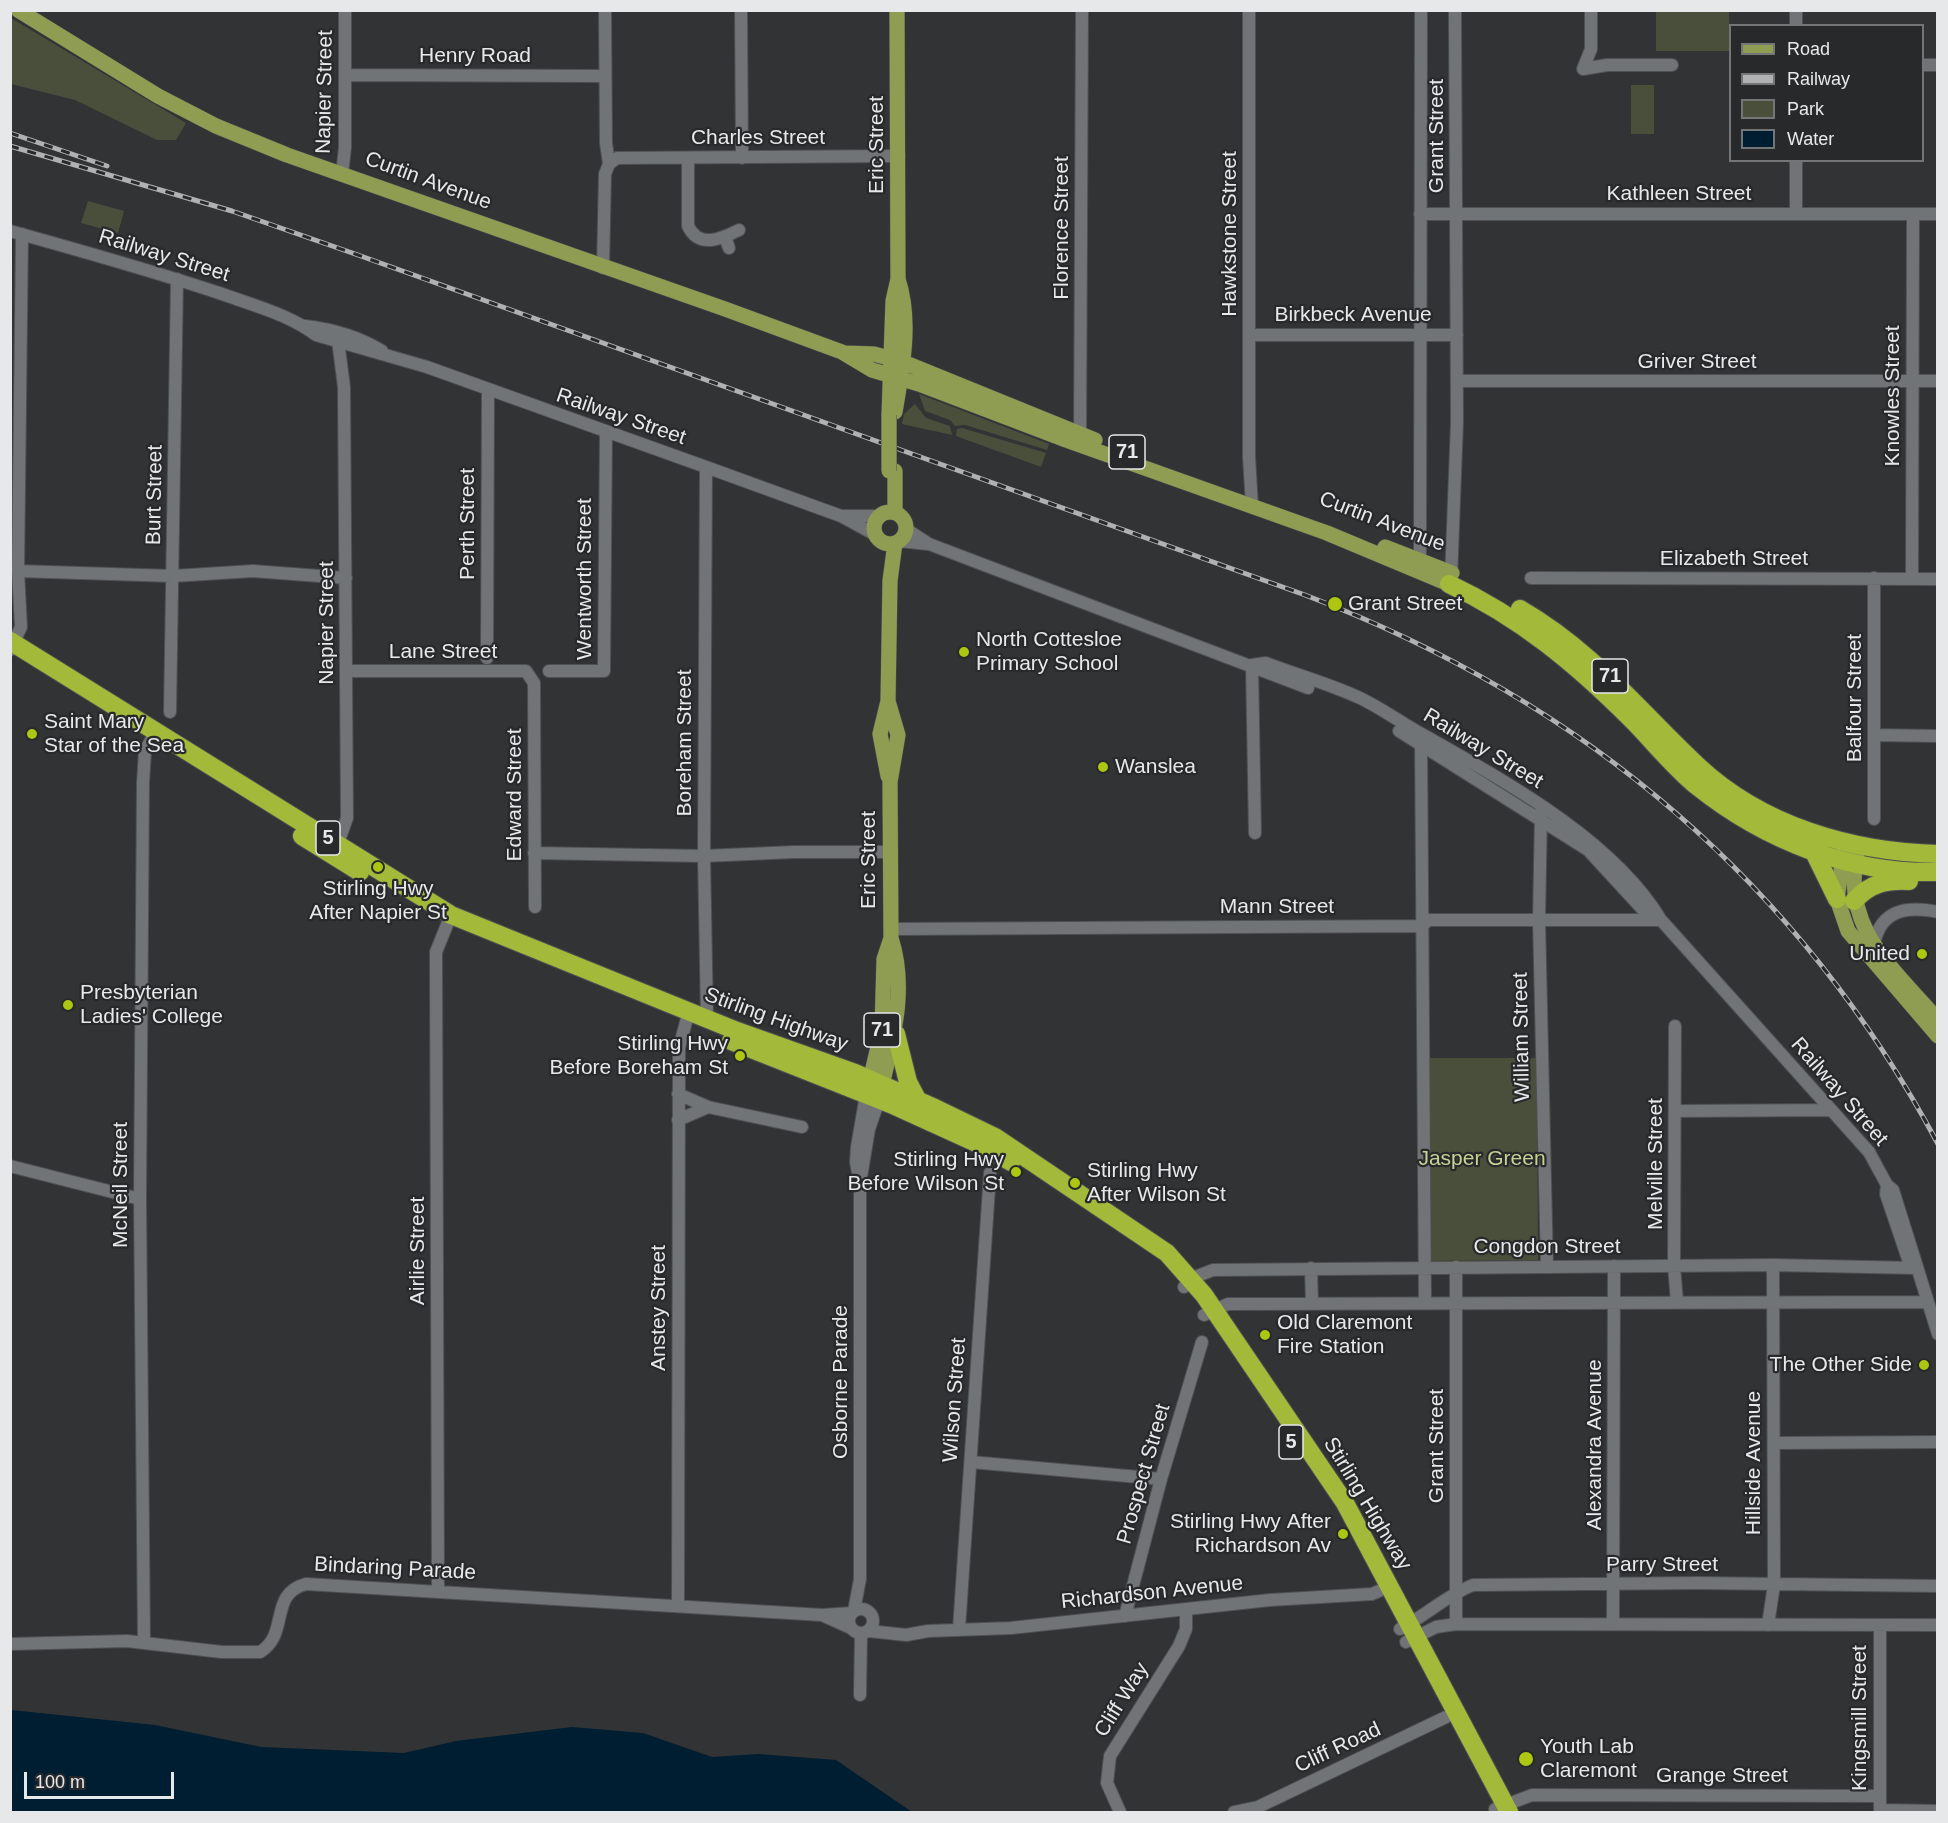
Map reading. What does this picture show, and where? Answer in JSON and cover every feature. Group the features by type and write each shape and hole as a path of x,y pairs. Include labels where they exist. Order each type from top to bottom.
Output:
{"highway":[{"name":"Curtin Avenue","path":"1451,579 1531,630 1591,680 1696,786 1726,808 1784,841 1814,852"},
{"name":"Curtin Avenue","path":"1451,579 1544,623 1608,674 1699,767 1742,799 1850,854"},
{"name":"Stirling Highway","path":"12,647 448,920 697,1015 874,1090 1001,1155 1160,1262 1188,1284"},
{"name":"71","path":"1814,852 1938,854"},
{"path":"1814,852 1846,900 1878,883 1929,882 1938,879"},
{"name":"71","path":"1850,854 1896,870 1938,872"},
{"name":"71","path":"896,1034 905,1075 918,1101"},
{"name":"Stirling Highway","path":"874,1090 918,1101 994,1137 1167,1253 1336,1489 1408,1633 1501,1809"},
{"name":"Stirling Highway","path":"1208,1312 1330,1500 1379,1591 1408,1633 1446,1717 1501,1809"}],"main road":[{"name":"Curtin Avenue","path":"18,10 158,96 207,122 342,174 842,352 872,370 1080,440 1248,501 1451,579"},
{"name":"Eric Street","path":"888,513 892,471 892,415 896,360 904,304 898,279 897,10"},
{"name":"Eric Street","path":"896,360 892,301 898,279"},
{"path":"904,304 911,311 911,337 915,351 930,374"},
{"name":"Curtin Avenue","path":"842,352 874,354 896,360 1080,440"},
{"name":"71","path":"888,513 904,520 892,538 874,525 888,513"},
{"name":"Eric Street","path":"874,1090 896,1034 898,960 891,933 890,782 898,735 888,701 892,538"},
{"path":"1850,854 1846,900 1848,931 1938,1020"},
{"path":"1846,900 1874,944 1882,964 1938,1036"},
{"name":"Eric Street","path":"874,1090 882,1030 884,959 891,933"}],"street":[{"name":"Napier Street","path":"342,174 345,147 345,10"},
{"path":"603,268 605,174 613,161 606,143 605,10"},
{"path":"741,10 742,158"},
{"name":"Florence Street","path":"1080,440 1082,10"},
{"name":"Hawkstone Street","path":"1248,501 1249,10"},
{"name":"Grant Street","path":"1420,566 1421,10"},
{"name":"Grant Street","path":"1451,579 1457,381 1455,10"},
{"path":"1591,10 1591,49 1579,73 1607,65 1672,65"},
{"name":"Henry Road","path":"345,75 604,76"},
{"name":"Charles Street","path":"613,161 899,156"},
{"path":"688,158 688,225 696,236 705,240 727,243 739,230"},
{"path":"1796,162 1796,214"},
{"name":"Kathleen Street","path":"1420,214 1938,214"},
{"name":"Knowles Street","path":"1912,579 1913,214"},
{"path":"12,647 21,627 18,571 16,232"},
{"name":"Railway Street","path":"16,232 177,279 253,305 304,326 316,336 370,344 388,356 706,467 841,516 892,538 929,544 1252,665 1266,663 1358,697 1421,739 1541,812 1588,850 1645,912 1661,920 1869,1152 1887,1185 1886,1194 1908,1259 1916,1268 1938,1334"},
{"name":"Burt Street","path":"170,712 177,279"},
{"name":"Birkbeck Avenue","path":"1250,335 1457,335"},
{"name":"Napier Street","path":"336,850 347,818 342,339"},
{"name":"Griver Street","path":"1457,381 1938,381"},
{"name":"Perth Street","path":"487,658 488,390"},
{"name":"Wentworth Street","path":"549,671 604,670 606,432"},
{"name":"Boreham Street","path":"697,1015 704,856 706,467"},
{"name":"Railway Street","path":"841,516 888,513"},
{"path":"18,571 173,576 253,571 346,578"},
{"name":"Elizabeth Street","path":"1531,578 1938,579"},
{"name":"Balfour Street","path":"1874,578 1874,819"},
{"path":"1252,665 1255,833"},
{"name":"Lane Street","path":"347,671 526,671 534,683"},
{"name":"Edward Street","path":"534,683 535,907"},
{"name":"McNeil Street","path":"144,1642 140,1199 142,783 143,758 153,735"},
{"path":"1874,735 1938,736"},
{"path":"1421,739 1425,1303"},
{"name":"William Street","path":"1541,812 1539,920 1547,1267"},
{"path":"534,853 704,856 794,852 890,852"},
{"path":"1874,944 1879,925 1892,915 1922,909 1938,912"},
{"name":"Airlie Street","path":"438,1590 436,962 438,941 448,920"},
{"name":"Mann Street","path":"891,933 1422,926 1428,920 1661,920"},
{"name":"Anstey Street","path":"678,1606 679,1048 697,1015"},
{"name":"Melville Street","path":"1675,1026 1674,1266 1677,1302"},
{"name":"Osborne Parade","path":"860,1631 849,1620 860,1579 860,1184 856,1162 874,1090"},
{"path":"678,1094 708,1107 802,1127"},
{"path":"678,1120 708,1107"},
{"path":"1676,1111 1829,1110"},
{"path":"10,1166 140,1199"},
{"name":"Wilson Street","path":"959,1629 990,1173"},
{"name":"Congdon Street","path":"1188,1284 1213,1270 1773,1265 1916,1268"},
{"name":"Hillside Avenue","path":"1768,1624 1774,1584 1773,1265"},
{"name":"Alexandra Avenue","path":"1613,1624 1614,1266"},
{"name":"Grant Street","path":"1455,1624 1456,1267"},
{"path":"1311,1268 1312,1304"},
{"path":"1208,1312 1227,1304 1927,1302"},
{"name":"Prospect Street","path":"1125,1616 1161,1479 1202,1342"},
{"path":"1774,1443 1938,1442"},
{"path":"971,1462 1161,1479"},
{"name":"Osborne Parade","path":"860,1579 871,1615"},
{"name":"Bindaring Parade","path":"10,1644 144,1642 250,1654 267,1648 274,1639 285,1595 295,1587 306,1584 438,1590 822,1615 861,1609 871,1615"},
{"name":"Parry Street","path":"1408,1633 1456,1591 1473,1585 1938,1586"},
{"name":"Richardson Avenue","path":"860,1631 906,1635 928,1631 1011,1628 1270,1600 1372,1594 1379,1591"},
{"name":"Cliff Way","path":"1120,1812 1107,1783 1110,1756 1179,1646 1186,1629 1186,1609"},
{"name":"Bindaring Parade","path":"822,1615 860,1631"},
{"path":"860,1695 860,1631 871,1615"},
{"name":"Richardson Avenue","path":"871,1615 891,1626 928,1631"},
{"path":"1408,1633 1455,1624 1938,1625"},
{"name":"Kingsmill Street","path":"1880,1624 1880,1811"},
{"name":"Cliff Road","path":"1242,1812 1446,1717"},
{"name":"Grange Street","path":"1501,1809 1532,1795 1880,1796"},
{"path":"1880,1811 1938,1811"}],"green space":[{"path":"1656,11 1729,11 1729,51 1656,51"},
{"path":"11,18 186,123 176,140 157,140 75,100 11,84"},
{"path":"1631,85 1654,85 1654,134 1631,134"},
{"path":"88,201 124,211 118,233 81,223"},
{"path":"919,394 1049,444 1047,450 965,425 955,426 950,420 925,411"},
{"path":"915,404 926,418 950,426 952,435 902,424 904,414"},
{"path":"962,428 1046,453 1041,467 956,436 957,429"},
{"name":"Jasper Green","path":"1426,1058 1537,1058 1538,1260 1427,1261"}],"water":[{"path":"11,1710 155,1725 261,1747 404,1753 456,1741 572,1727 643,1733 712,1757 758,1754 836,1760 912,1812 11,1812"}],"railway":[{"path":"10,133 107,166"},
{"path":"10,146 232,211 358,255 1305,595 1406,638 1501,688 1590,746 1672,810 1749,882 1819,962 1882,1049 1938,1144"}],"place":[{"name":"Grant Street","path":"1335,604"},
{"name":"North Cottesloe Primary School","path":"964,652"},
{"name":"Saint Mary Star of the Sea","path":"32,734"},
{"name":"Wanslea","path":"1103,767"},
{"name":"Stirling Hwy After Napier St","path":"378,867"},
{"name":"United","path":"1922,954"},
{"name":"Presbyterian Ladies' College","path":"68,1005"},
{"name":"Stirling Hwy Before Boreham St","path":"740,1056"},
{"name":"Stirling Hwy Before Wilson St","path":"1016,1172"},
{"name":"Stirling Hwy After Wilson St","path":"1075,1183"},
{"name":"Old Claremont Fire Station","path":"1265,1335"},
{"name":"The Other Side","path":"1924,1365"},
{"name":"Stirling Hwy After Richardson Av","path":"1343,1534"},
{"name":"Youth Lab Claremont","path":"1526,1759"}]}
